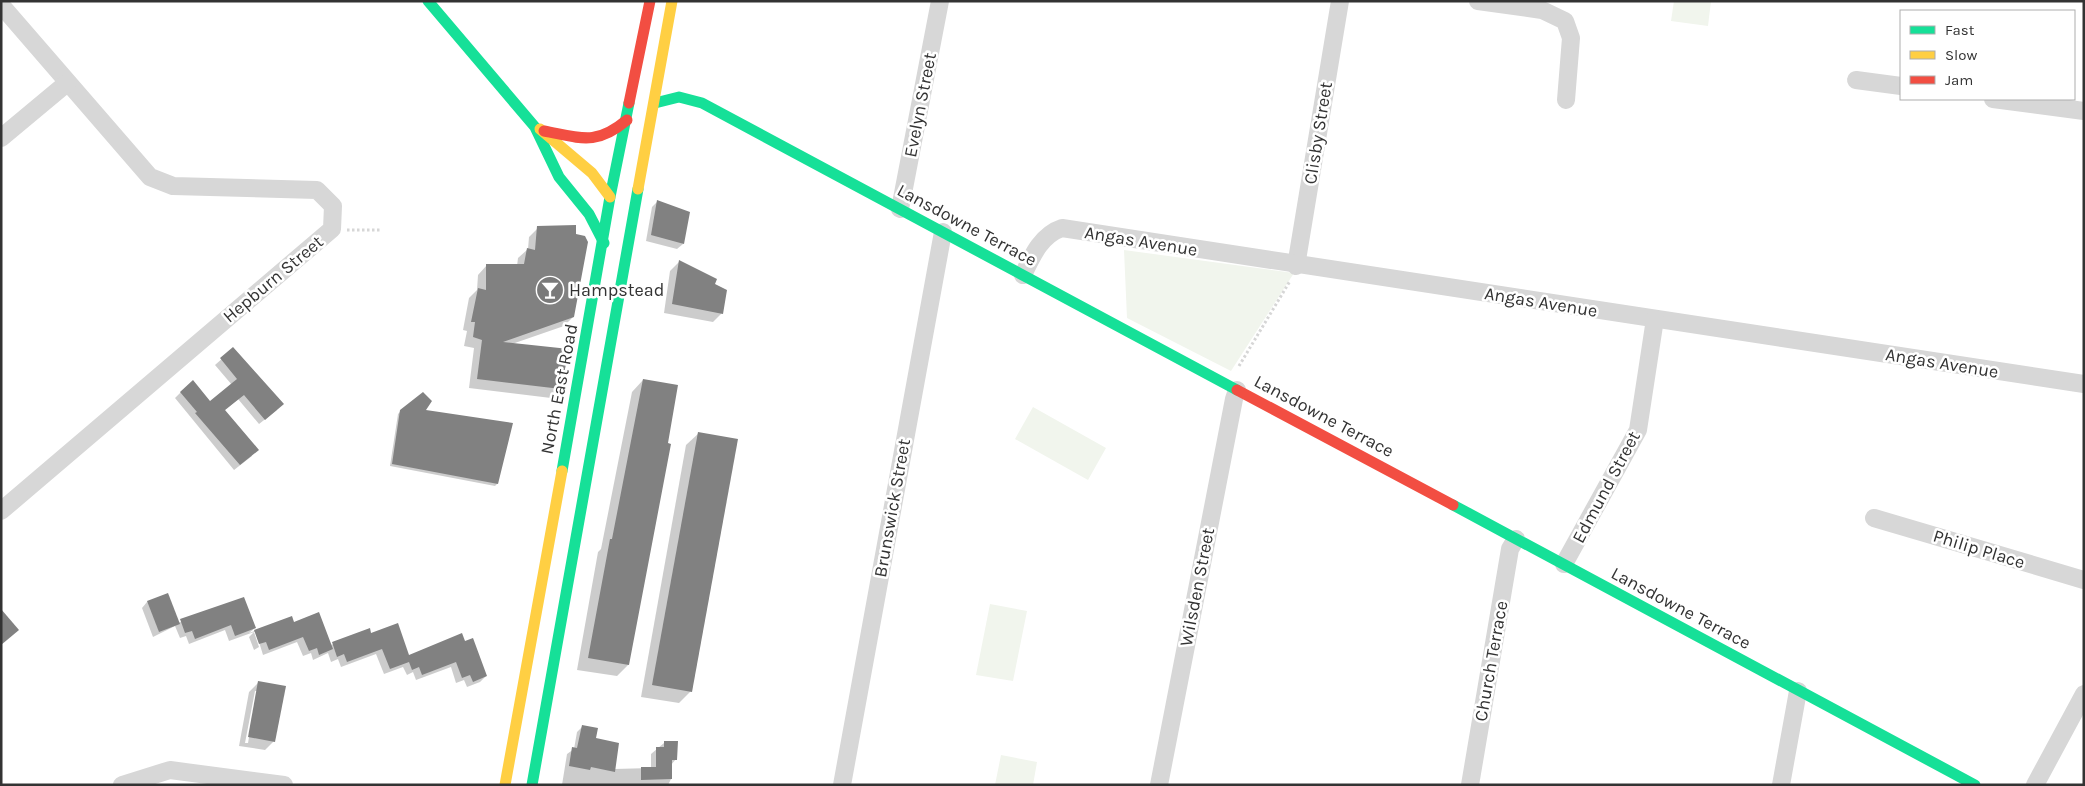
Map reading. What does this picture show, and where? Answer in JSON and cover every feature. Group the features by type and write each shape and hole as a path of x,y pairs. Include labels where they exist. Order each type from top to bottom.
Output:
{"main road":[{"path":"428,1 540,129 592,173 610,197 621,216 630,239"},
{"name":"North East Road","path":"505,785 604,243 610,197 650,1"},
{"path":"532,785 672,1"},
{"name":"Lansdowne Terrace","path":"655,103 676,95 690,97 1975,785"},
{"path":"540,129 594,140 609,135 627,120"},
{"path":"540,129 560,177 589,214 604,243"}],"street":[{"name":"Evelyn Street","path":"900,209 940,1"},
{"name":"Clisby Street","path":"1297,272 1340,1"},
{"path":"1478,1 1542,10 1566,22 1571,38 1566,100"},
{"name":"Hepburn Street","path":"1,5 150,177 173,186 317,190 333,206 332,230 1,512"},
{"path":"1856,80 1900,86"},
{"path":"1,138 67,83"},
{"path":"2001,100 2084,111"},
{"name":"Angas Avenue","path":"1023,275 1050,232 1062,228 1297,272 1655,319 2084,384"},
{"name":"Brunswick Street","path":"842,785 943,232"},
{"name":"Edmund Street","path":"1564,564 1638,430 1655,319"},
{"name":"Wilsden Street","path":"1159,785 1234,399 1238,390"},
{"name":"Philip Place","path":"1874,518 2084,580"},
{"name":"Church Terrace","path":"1470,785 1510,549 1516,539"},
{"path":"1781,785 1798,691"},
{"path":"2035,785 2084,694"},
{"path":"122,785 170,770 284,785"}],"path":[{"path":"332,230 382,230"},
{"path":"1238,366 1297,272"}],"shaded area":[{"path":"1674,1 1711,1 1708,26 1671,21"},
{"path":"1124,250 1294,273 1231,371 1127,318"},
{"path":"1033,407 1106,448 1088,480 1015,439"},
{"path":"990,604 1027,611 1013,681 976,675"},
{"path":"1001,755 1037,762 1033,785 995,785"}],"building":[{"path":"657,200 690,212 684,244 651,235"},
{"path":"576,225 576,234 585,236 588,242 574,317 503,342 569,349 561,389 477,379 482,340 473,337 475,322 471,322 478,288 486,290 486,264 524,264 527,248 535,250 537,226"},
{"path":"679,260 717,279 715,284 727,290 723,314 672,304"},
{"path":"233,347 284,404 265,420 244,395 225,410 259,450 240,465 195,413 197,412 180,392 193,380 210,401 237,379 220,358"},
{"path":"643,379 678,385 668,443 671,444 629,665 588,658"},
{"path":"423,392 432,401 426,410 513,423 498,484 392,464 400,410"},
{"path":"698,432 738,439 692,692 652,685"},
{"path":"168,593 180,624 159,632 147,601"},
{"path":"244,597 256,628 235,636 231,625 195,639 192,631 185,633 180,619"},
{"path":"1,609 19,630 1,645"},
{"path":"319,612 333,649 319,655 317,648 309,651 303,637 269,650 266,642 259,644 254,630 292,616 294,622"},
{"path":"398,623 409,655 462,633 465,641 473,638 487,676 473,682 470,675 462,678 456,662 422,675 419,667 412,670 409,662 390,669 382,649 347,662 344,654 337,657 332,642 370,628 371,633"},
{"path":"258,681 286,686 275,742 248,737"},
{"path":"582,725 598,728 596,738 619,743 615,772 591,767 590,770 569,766 572,747 577,748"},
{"path":"664,741 678,741 677,760 672,760 672,779 641,780 641,767 656,767 656,747 664,747"}],"traffic: fast":[{"path":"428,1 535,127 559,177 589,214 604,243"},
{"path":"655,103 679,97 702,103 1237,390"},
{"path":"562,471 610,197 629,103"},
{"path":"532,785 638,189"},
{"path":"1453,505 1975,785"}],"traffic: slow":[{"path":"638,189 672,1"},
{"path":"540,129 592,173 610,197"},
{"path":"505,785 562,471"}],"traffic: jam":[{"path":"629,103 650,1"},
{"path":"544,131 578,137 597,137 606,134 627,120"},
{"path":"1237,390 1453,505"}],"place":[{"name":"Hampstead","path":"550,290"}]}
